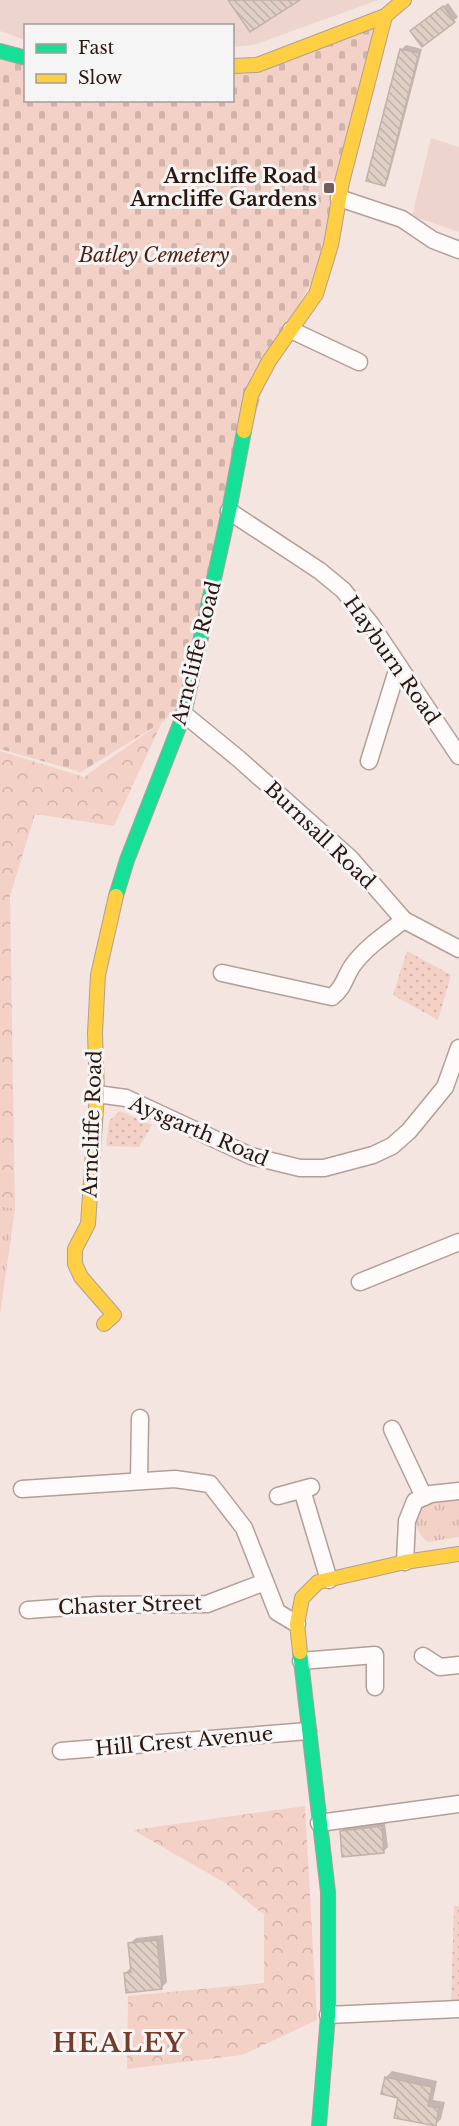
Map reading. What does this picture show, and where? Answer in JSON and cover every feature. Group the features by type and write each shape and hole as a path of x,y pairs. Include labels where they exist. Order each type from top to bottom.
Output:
{"street":[{"path":"234,66 257,65 385,16 404,0"},
{"name":"Arncliffe Road","path":"104,1324 114,1315 81,1277 75,1264 75,1250 88,1224 97,1094 95,1033 98,975 110,917 127,860 184,714 229,511 251,395 269,361 316,294 331,245 339,198 385,16"},
{"path":"0,51 24,57"},
{"path":"339,198 402,219 432,240 459,250"},
{"path":"291,330 359,362"},
{"name":"Hayburn Road","path":"229,511 320,571 343,590 370,623 459,756"},
{"path":"369,760 398,667"},
{"name":"Burnsall Road","path":"184,714 239,759 350,858 404,920 459,949"},
{"path":"222,973 333,997 340,991 354,965 370,947 404,920"},
{"name":"Aysgarth Road","path":"97,1094 126,1098 262,1160 300,1168 324,1168 373,1155 392,1146 409,1131 445,1087 459,1048"},
{"path":"360,1282 459,1242"},
{"path":"139,1481 140,1418"},
{"path":"392,1429 424,1497"},
{"path":"22,1489 175,1479 210,1484 244,1528 277,1612 297,1624"},
{"path":"278,1496 307,1488 329,1580"},
{"path":"405,1562 408,1521 415,1501 430,1494 459,1491"},
{"path":"319,2126 328,2015 328,1892 297,1624 302,1598 318,1582 405,1562 459,1554"},
{"name":"Chaster Street","path":"28,1610 96,1605 207,1604 265,1582"},
{"path":"301,1661 375,1655 375,1687"},
{"path":"423,1656 440,1667 459,1665"},
{"name":"Hill Crest Avenue","path":"61,1751 308,1731"},
{"path":"319,1823 459,1804"},
{"path":"328,2015 459,2009"}],"shaded area":[{"path":"0,0 378,0 254,45 234,47 234,24 24,24 24,40 0,31"},
{"path":"431,138 459,147 459,232 412,216"}],"green space":[{"name":"Batley Cemetery","path":"385,16 331,245 269,361 184,705 162,722 81,772 0,749 0,51 24,58 24,102 234,102 234,66"},
{"path":"162,722 114,826 35,814 10,896 15,1209 0,1206 0,751 84,777"},
{"path":"407,951 451,975 438,1020 393,995"},
{"path":"120,1111 152,1125 139,1147 106,1146 109,1121"},
{"path":"0,1206 15,1209 0,1314"},
{"path":"459,1498 459,1537 428,1542 419,1533 417,1527 420,1511 430,1502"},
{"path":"305,1806 317,2020 242,2055 127,2069 128,1996 264,1983 264,1915 225,1883 133,1830"},
{"path":"454,1906 459,1906 459,2004 451,2004"}],"building":[{"path":"228,0 300,0 250,32"},
{"path":"443,6 455,22 422,47 410,31"},
{"path":"400,49 419,53 385,186 366,181"},
{"path":"382,1826 384,1853 342,1857 340,1831"},
{"path":"157,1940 162,1989 126,1993 124,1973 131,1972 128,1943"},
{"path":"385,2077 432,2087 428,2106 439,2108 436,2126 394,2118 398,2098 381,2094"}],"traffic: fast":[{"path":"0,51 24,57"},
{"path":"116,896 127,860 184,714 229,511 244,431"},
{"path":"300,1652 328,1892 328,2015 319,2126"}],"traffic: slow":[{"path":"234,66 257,65 385,16 404,0"},
{"path":"244,431 251,395 269,361 316,294 331,245 342,182 385,16"},
{"path":"104,1324 114,1315 81,1277 75,1264 75,1249 88,1224 97,1094 95,1033 98,975 116,896"},
{"path":"300,1652 297,1624 302,1598 318,1582 405,1562 459,1554"}],"place":[{"name":"Arncliffe Road Arncliffe Gardens","path":"329,188"}],"district":[{"name":"HEALEY","path":"119,2043"}]}
